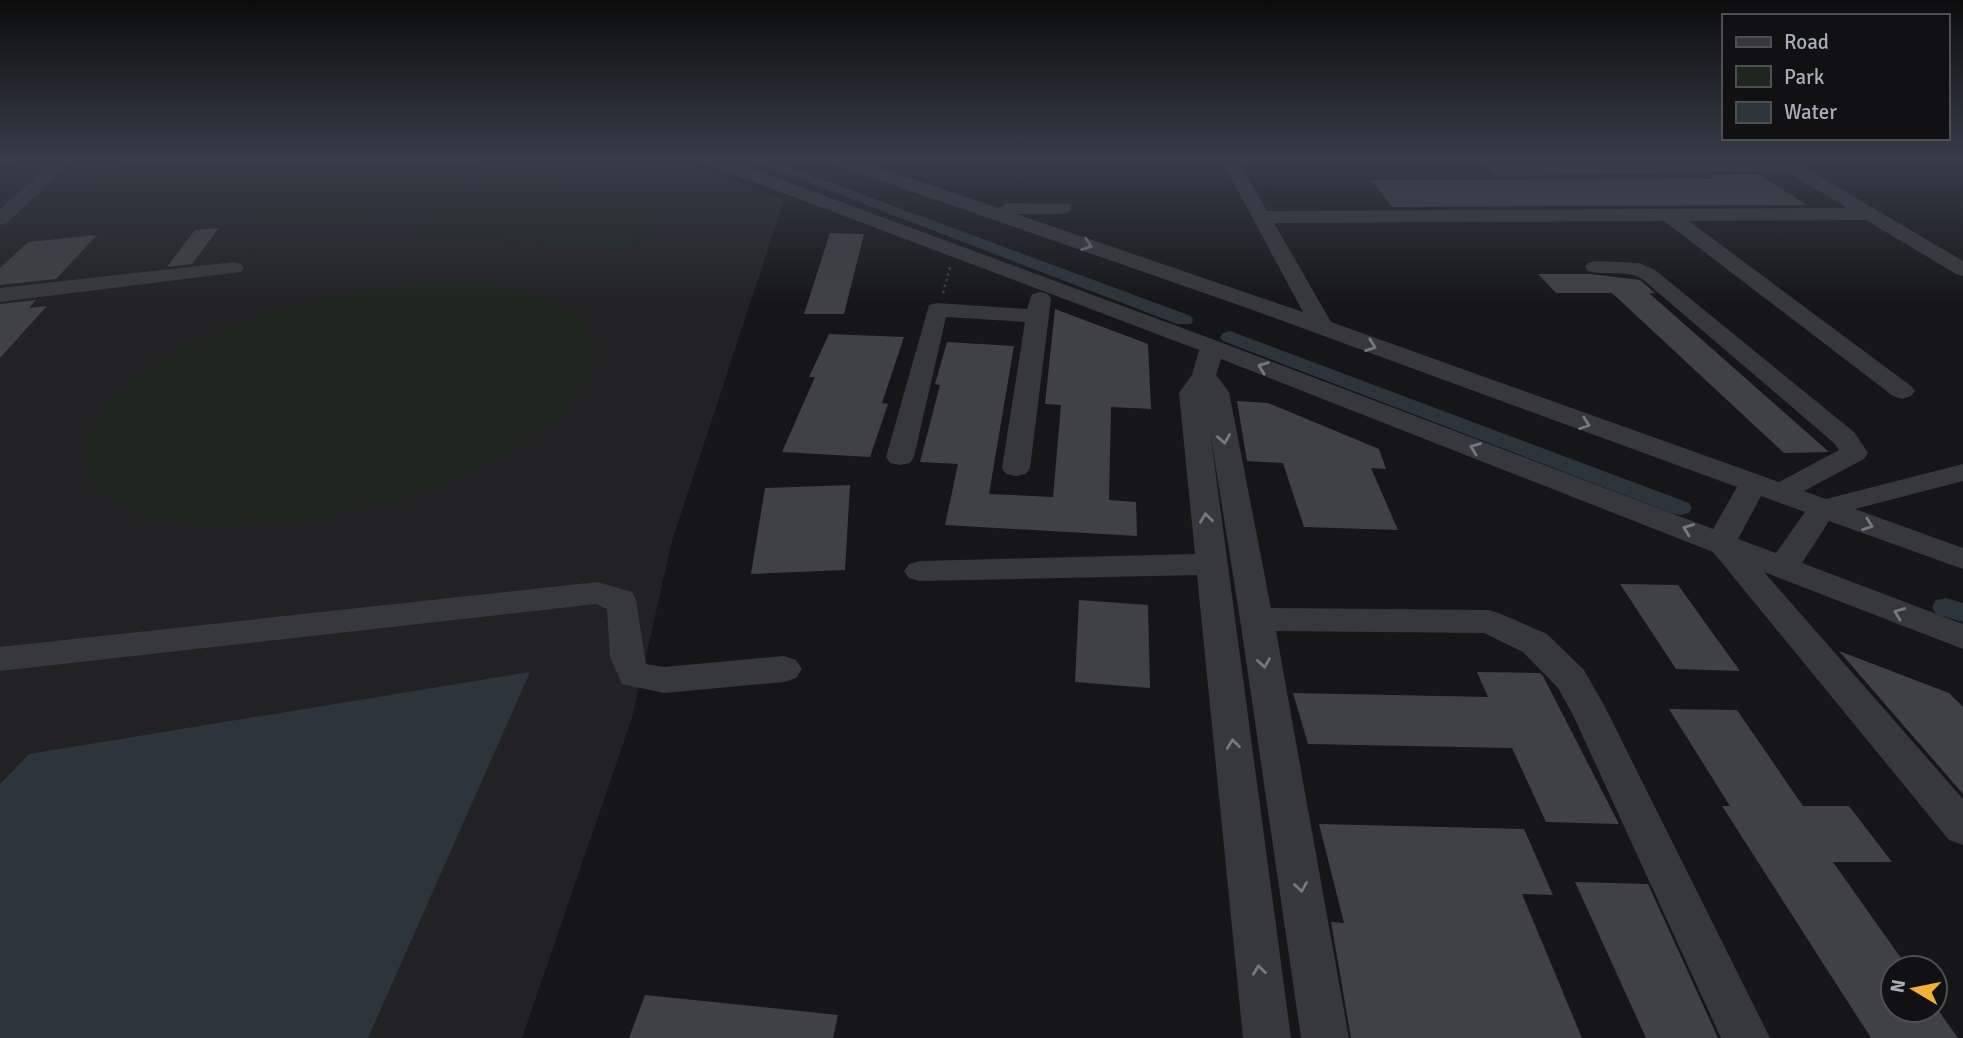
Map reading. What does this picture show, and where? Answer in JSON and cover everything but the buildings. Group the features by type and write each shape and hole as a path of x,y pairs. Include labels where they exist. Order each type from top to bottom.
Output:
{"street":[{"path":"839,207 1043,284 1208,361 1721,542 1963,637"},
{"path":"980,207 1258,304 1963,559"},
{"path":"1254,207 1322,329"},
{"path":"1535,207 1542,216"},
{"path":"1860,207 1963,270"},
{"path":"985,209 1062,208"},
{"path":"1259,216 1871,214"},
{"path":"1669,215 1902,390"},
{"path":"1595,267 1639,269 1648,274 1846,438 1854,453 1766,489 1721,542"},
{"path":"0,295 234,268"},
{"path":"1016,468 1043,284"},
{"path":"900,457 937,310 1037,316"},
{"path":"1208,361 1192,393 1267,1038"},
{"path":"1208,361 1216,392 1256,620 1325,1038"},
{"path":"1783,567 1822,509 1963,472"},
{"path":"1721,542 1963,828"},
{"path":"920,571 1212,564"},
{"path":"0,659 597,593 620,600 624,609 626,664 634,675 664,680 785,669"},
{"path":"1256,620 1489,622 1535,643 1571,679 1592,717 1746,1038"}],"path":[{"path":"937,310 955,251"}],"shaded area":[{"path":"0,207 782,207 672,541 632,718 522,1038 0,1038"}],"green space":[{"path":"76,207 416,207 343,221 340,225"},
{"path":"451,207 670,207 630,248 414,234"},
{"path":"430,282 491,284 541,295 577,314 595,341 592,375 560,417 498,460 410,497 307,521 208,527 131,513 88,482 84,441 102,412 114,397 146,371 182,349 221,330 305,303"}],"water":[{"path":"530,672 368,1038 0,1038 0,784 29,754"}],"waterway":[{"path":"883,207 1184,320"},
{"path":"1230,337 1680,508"},
{"path":"1946,607 1963,613"}]}
